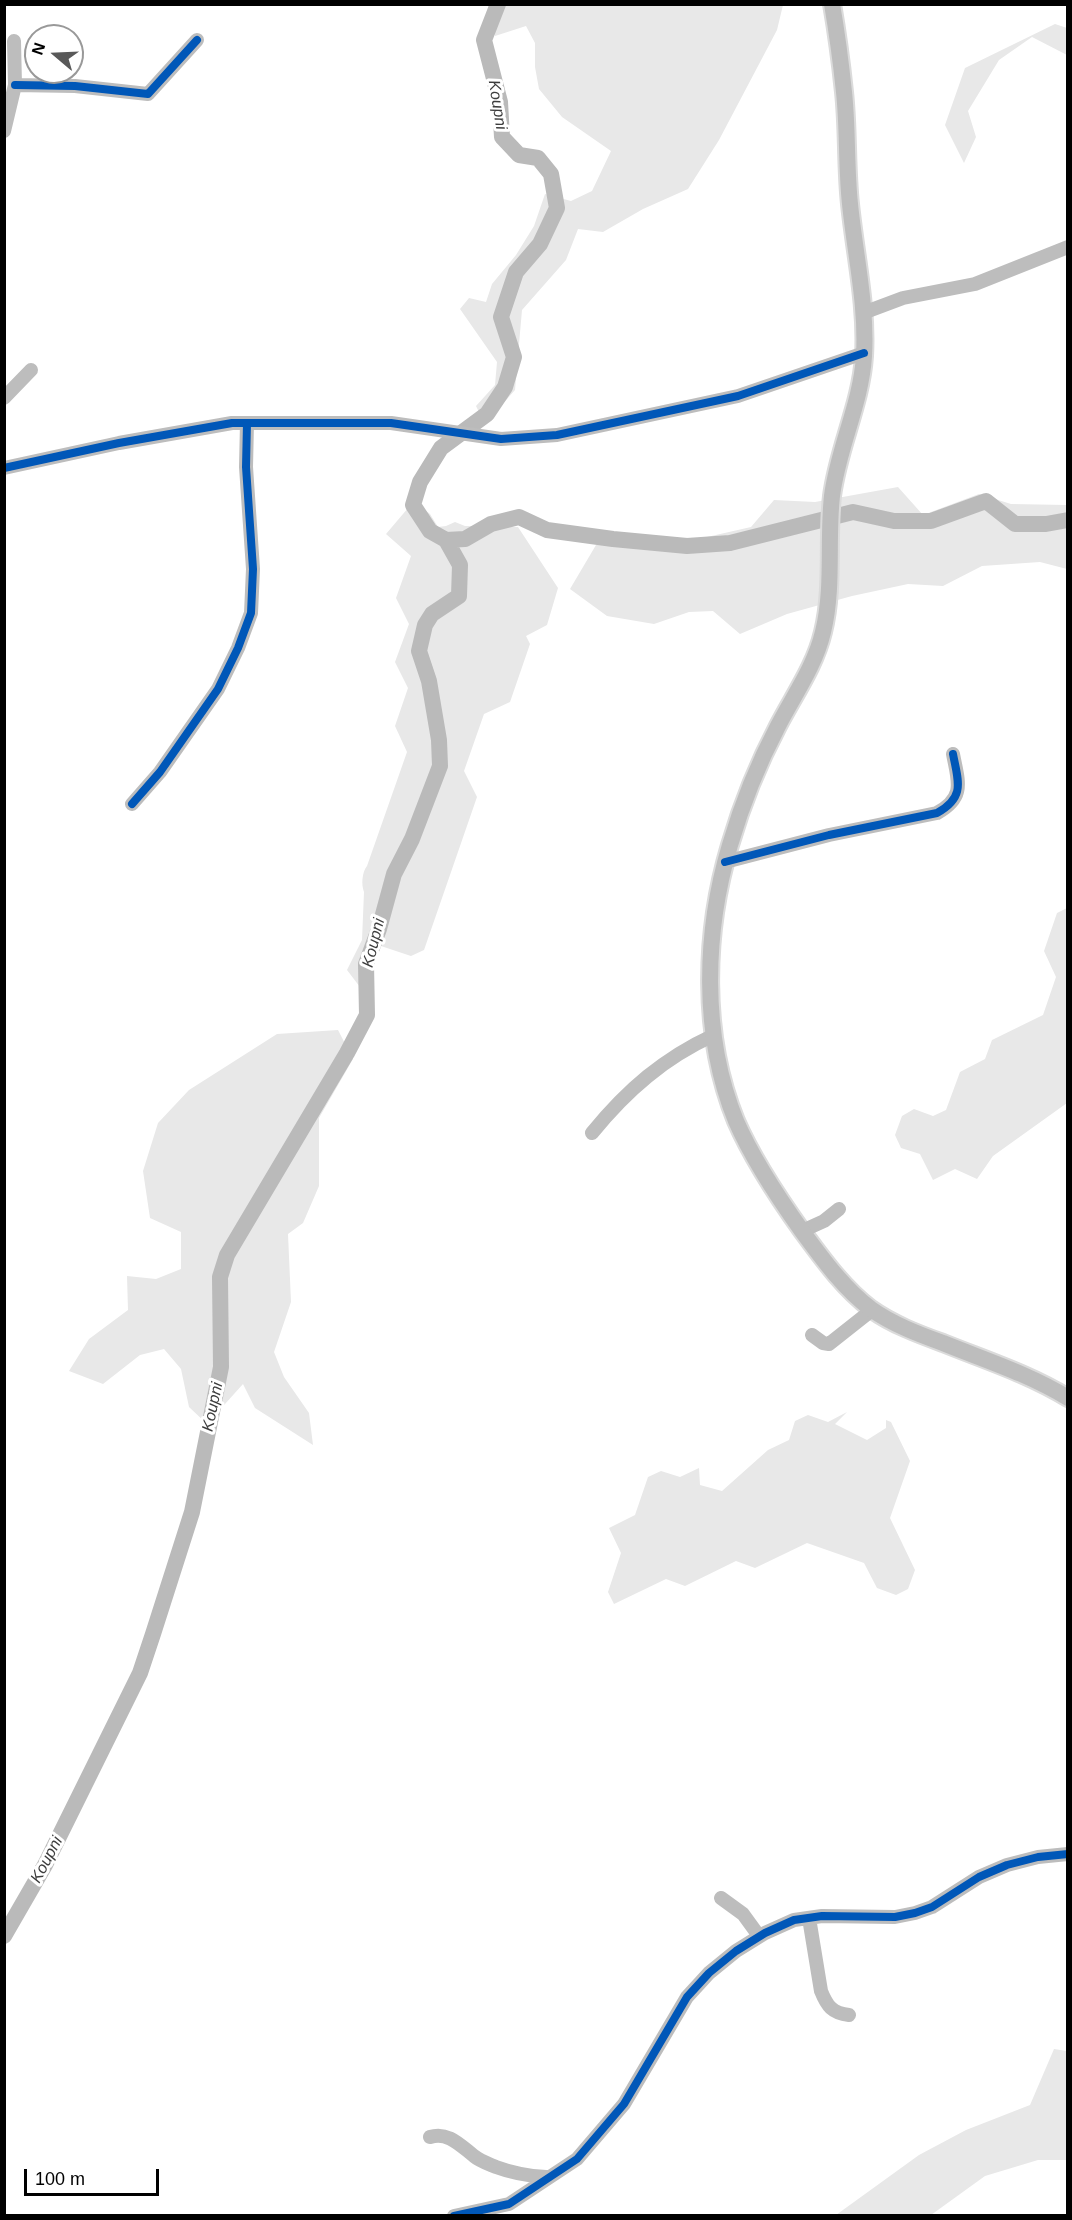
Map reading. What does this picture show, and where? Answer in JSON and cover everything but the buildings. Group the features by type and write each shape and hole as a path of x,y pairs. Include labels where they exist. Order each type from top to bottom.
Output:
{"main road":[{"path":"832,4 844,92 847,169 863,313 862,375 836,468 831,504 830,579 823,633 815,656 763,756 737,821 725,861 714,917 711,952 710,986 717,1056 725,1090 737,1121 765,1177 802,1232 837,1276 872,1310 910,1331 1036,1381 1068,1398"}],"street":[{"path":"15,85 75,86 148,93 197,40"},
{"path":"4,131 15,85 14,41"},
{"path":"863,313 903,298 975,284 1068,247"},
{"path":"4,468 198,428 247,423 391,423 501,439 530,438 602,426 738,396 864,353"},
{"path":"4,398 31,370"},
{"path":"132,804 160,772 218,689 252,613 253,569 246,467 247,423"},
{"path":"725,861 829,835 937,813 948,807 956,798 959,785 953,754"},
{"path":"592,1133 630,1090 669,1061 714,1035"},
{"path":"802,1232 824,1221 839,1209"},
{"path":"812,1335 828,1344 872,1310"},
{"path":"454,2216 509,2204 577,2159 624,2104 687,1997 710,1973 736,1951 759,1936 794,1920 822,1916 895,1917 915,1913 932,1907 979,1877 1007,1865 1038,1857 1068,1854"},
{"path":"721,1898 743,1914 759,1936"},
{"path":"809,1918 821,1991 825,2001 834,2012 849,2015"},
{"path":"430,2137 441,2134 462,2145 477,2158 496,2167 546,2178"}],"shaded area":[{"path":"488,5 783,5 777,30 719,140 688,189 643,209 603,232 578,229 566,260 522,310 515,390 485,424 476,406 495,385 497,362 460,309 469,298 486,302 492,284 516,255 534,226 545,194 571,201 592,191 611,151 562,117 539,89 535,67 535,43 526,26 495,36"},
{"path":"1055,24 1067,28 1067,55 1032,37 999,60 968,111 976,137 964,163 945,125 965,68"},
{"path":"898,487 923,515 979,494 1011,504 1067,505 1067,569 1040,562 982,566 943,586 908,584 852,596 787,614 740,634 713,611 689,612 654,624 607,616 570,589 596,545 652,537 685,542 751,527 774,500 815,502"},
{"path":"414,501 430,514 438,527 455,522 465,526 518,527 558,588 547,625 526,636 530,644 510,702 484,714 464,771 477,797 424,950 411,956 381,946 363,991 347,970 362,940 363,875 407,752 395,726 408,688 395,662 409,624 396,598 411,556 386,534"},
{"path":"1067,908 1067,1103 993,1156 977,1179 955,1169 933,1180 920,1154 901,1148 895,1135 902,1116 914,1109 933,1116 946,1110 960,1072 985,1059 992,1040 1043,1015 1056,977 1044,951 1057,913"},
{"path":"338,1030 353,1059 319,1118 319,1186 303,1223 288,1234 291,1302 274,1352 284,1377 309,1413 313,1445 255,1408 243,1384 207,1424 189,1407 181,1369 164,1349 140,1355 103,1384 69,1371 89,1339 128,1310 127,1276 156,1279 181,1269 181,1232 150,1218 143,1171 158,1123 189,1090 277,1034"},
{"path":"847,1412 835,1424 867,1440 886,1428 886,1420 891,1422 910,1461 890,1518 915,1570 908,1589 896,1595 877,1588 864,1563 807,1543 755,1568 736,1561 685,1586 666,1579 614,1604 608,1592 621,1553 609,1528 635,1515 648,1477 661,1471 680,1477 699,1468 700,1485 722,1491 768,1450 789,1440 795,1421 808,1415 828,1422"},
{"path":"1054,2049 1067,2051 1067,2160 1038,2160 985,2176 931,2215 836,2215 919,2155 966,2130 1030,2105"}],"waterway":[{"name":"Koupni","path":"4,1936 45,1865 140,1673 192,1512 221,1367 220,1277 227,1255 347,1053 367,1015 366,964 379,929 394,874 412,839 440,766 439,740 429,681 419,651 425,625 432,614 459,596 460,565 446,540 430,531 413,505 420,482 441,448 487,414 505,387 514,357 501,317 516,272 540,244 557,208 551,174 538,158 519,155 502,137 500,102 484,40 498,4"},
{"path":"446,540 465,539 491,524 519,517 547,530 613,539 687,546 730,543 853,512 894,521 931,521 986,501 1015,524 1046,524 1068,520"}],"cycle path":[{"path":"15,85 75,86 148,94 197,40"},
{"path":"4,468 119,443 232,423 391,423 501,439 557,435 738,396 864,353"},
{"path":"132,804 160,772 218,689 238,648 251,613 253,569 246,467 247,423"},
{"path":"725,862 829,835 937,813 952,801 958,788 953,754"},
{"path":"454,2216 509,2204 577,2159 624,2104 687,1997 709,1973 736,1951 765,1933 794,1920 822,1916 895,1917 915,1913 932,1907 979,1877 1007,1865 1038,1857 1068,1854"}]}
